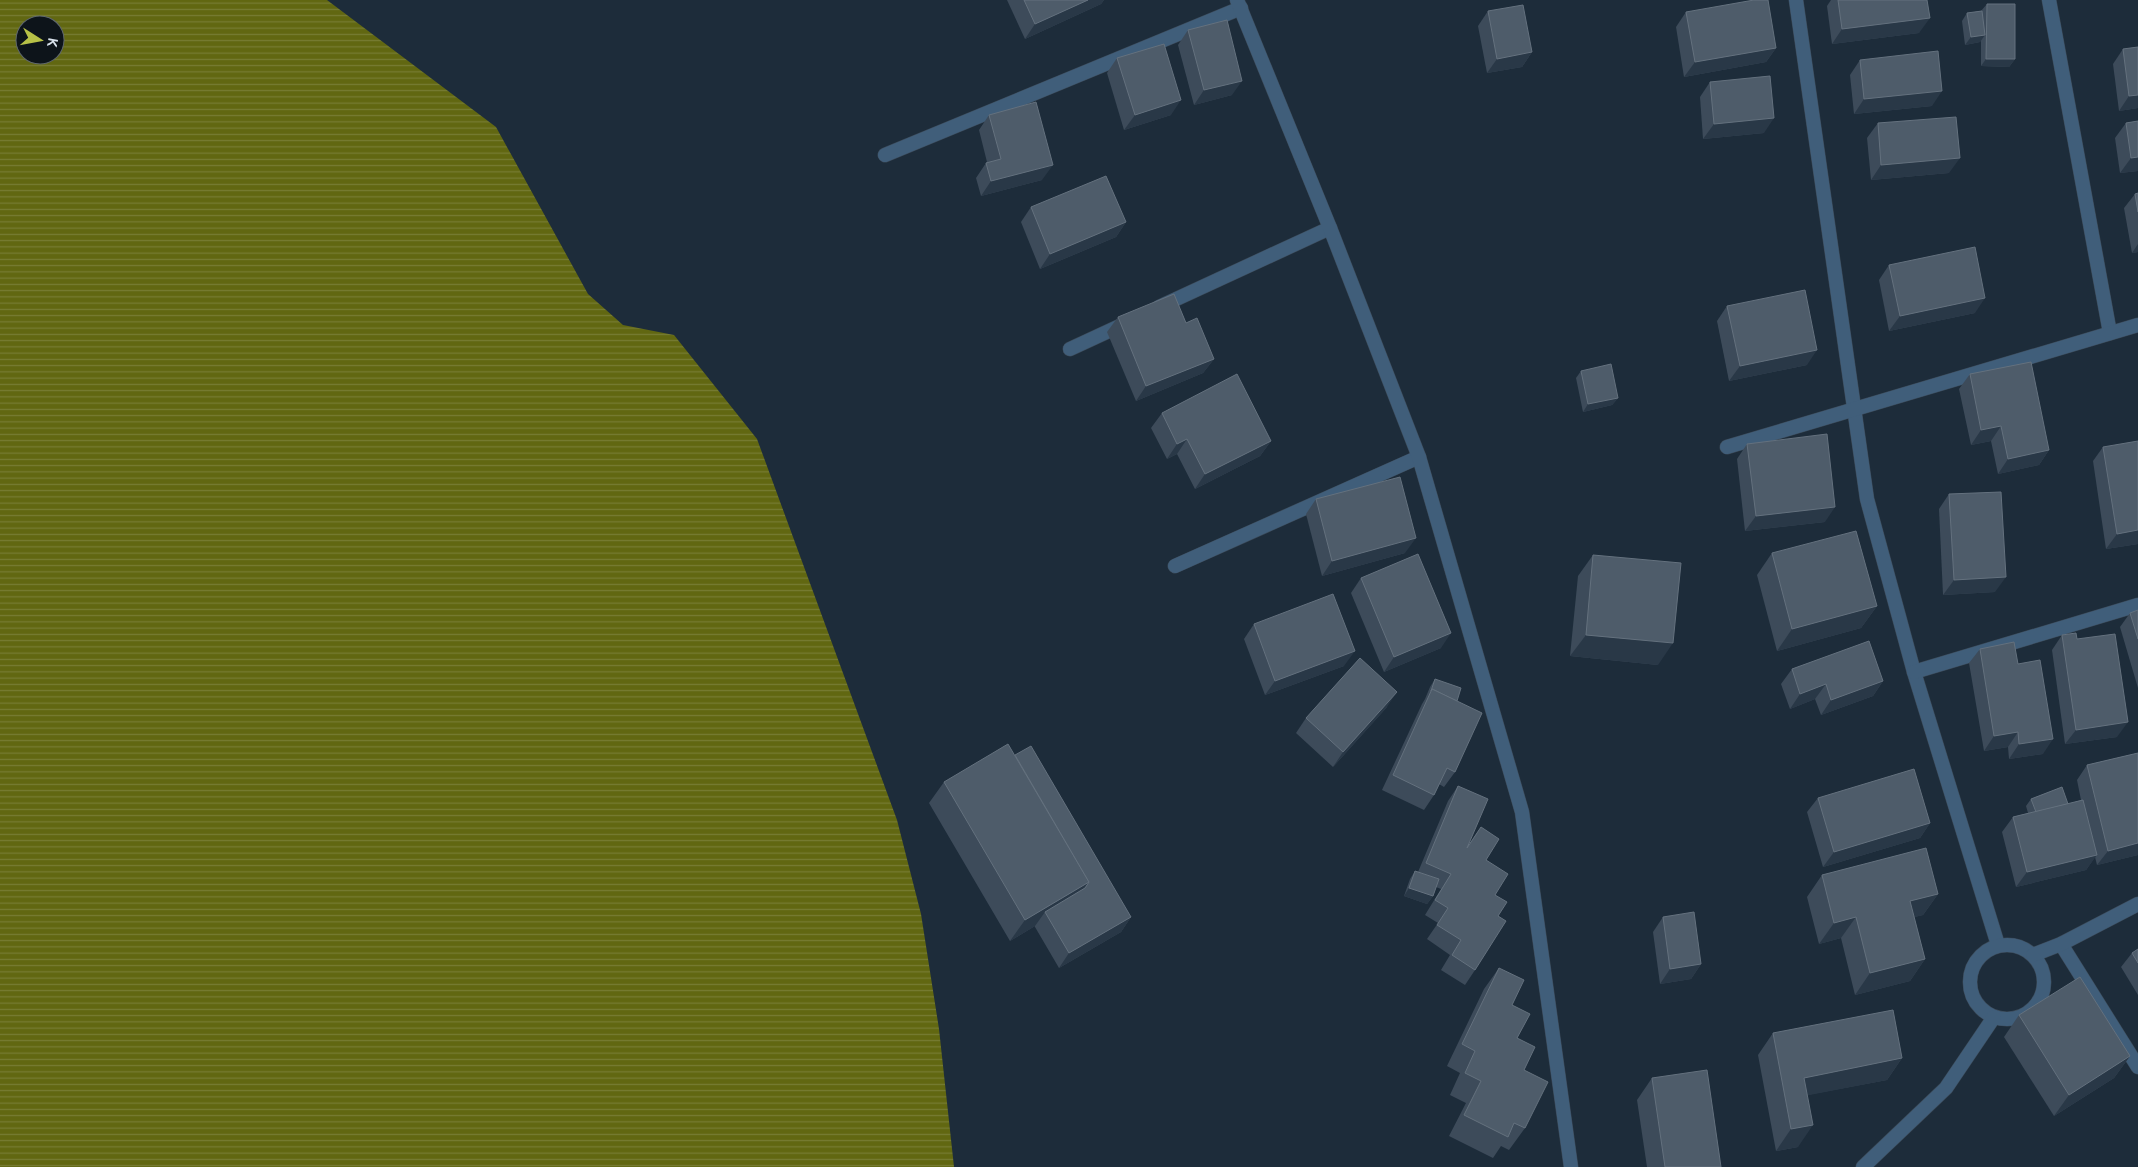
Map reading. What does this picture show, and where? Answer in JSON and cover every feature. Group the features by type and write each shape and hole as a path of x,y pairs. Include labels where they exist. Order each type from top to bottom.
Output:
{"street":[{"path":"1796,0 1868,499 1914,672 1998,945"},
{"path":"2049,0 2110,333"},
{"path":"886,155 1239,4 1330,228 1419,457 1522,812 1571,1167"},
{"path":"1151,311 1330,228"},
{"path":"1070,349 1133,319"},
{"path":"1727,447 2138,325"},
{"path":"1175,566 1419,457"},
{"path":"1914,672 2138,605"},
{"path":"2033,955 2061,944 2138,904"},
{"path":"2061,944 2138,1067"},
{"path":"1998,945 2016,946 2033,955 2041,965 2044,977 2043,990 2038,1002 2030,1012 2006,1019 1994,1017 1984,1011 1976,1002 1971,992 1969,980 1972,968 1978,958 1986,950 1998,945"},
{"path":"1863,1167 1946,1088 1994,1017"}],"shaded area":[{"path":"0,0 327,0 496,127 588,294 623,325 674,335 757,439 897,820 921,914 939,1029 954,1167 0,1167"}],"building":[{"path":"1024,0 1088,0 1035,24"},
{"path":"1754,0 1768,0 1776,48 1695,62 1686,12"},
{"path":"1838,0 1927,0 1930,18 1842,29"},
{"path":"1987,4 2015,4 2015,59 1986,59"},
{"path":"1523,5 1532,52 1497,59 1488,11"},
{"path":"1982,11 1985,35 1971,37 1967,13"},
{"path":"1227,20 1242,81 1204,90 1188,30"},
{"path":"1164,44 1181,100 1135,115 1117,58"},
{"path":"2138,47 2138,95 2129,96 2123,49"},
{"path":"1938,51 1942,91 1864,99 1860,60"},
{"path":"1770,76 1774,118 1714,124 1710,82"},
{"path":"1036,102 1053,165 991,181 986,163 1001,159 989,115"},
{"path":"1956,117 1960,158 1881,165 1878,123"},
{"path":"2138,121 2138,157 2131,158 2126,123"},
{"path":"1106,176 1126,222 1050,254 1031,207"},
{"path":"2138,193 2138,212 2135,194"},
{"path":"1975,247 1985,298 1900,316 1889,265"},
{"path":"1805,290 1817,350 1740,366 1727,306"},
{"path":"1174,294 1186,323 1197,318 1214,359 1146,386 1118,317"},
{"path":"2031,362 2049,450 2008,459 2001,426 1981,430 1970,374"},
{"path":"1611,364 1618,398 1588,404 1581,371"},
{"path":"1237,374 1271,441 1205,474 1187,439 1177,444 1162,413"},
{"path":"1827,434 1835,507 1756,516 1747,444"},
{"path":"2138,441 2138,530 2117,534 2103,447"},
{"path":"1400,477 1416,538 1332,561 1316,499"},
{"path":"2001,492 2006,577 1954,580 1949,494"},
{"path":"1856,531 1877,606 1792,629 1772,553"},
{"path":"1418,554 1451,633 1394,657 1361,578"},
{"path":"1593,555 1681,563 1673,643 1586,635"},
{"path":"1333,594 1355,651 1275,681 1254,624"},
{"path":"2138,610 2138,639 2130,613"},
{"path":"2076,633 2077,639 2115,634 2128,722 2076,730 2062,635"},
{"path":"1869,641 1883,681 1831,700 1826,684 1800,694 1792,669"},
{"path":"2014,642 2018,664 2040,660 2053,739 2019,744 2018,732 1994,736 1980,649"},
{"path":"1360,658 1397,692 1343,752 1306,718"},
{"path":"1435,679 1461,688 1457,701 1432,689 1431,691"},
{"path":"1432,689 1482,713 1455,772 1447,768 1434,795 1393,775"},
{"path":"1008,744 1089,882 1025,920 944,782"},
{"path":"1031,746 1131,917 1069,953 1045,912 1085,888 1089,882 1015,755"},
{"path":"2138,753 2138,843 2108,851 2087,765"},
{"path":"1914,769 1930,823 1834,852 1818,798"},
{"path":"1458,786 1488,799 1467,848 1481,827 1499,839 1486,860 1508,874 1495,895 1507,902 1498,916 1506,921 1475,970 1452,955 1461,940 1437,925 1448,908 1435,900 1451,874 1426,863"},
{"path":"2062,787 2068,804 2036,812 2031,799"},
{"path":"2083,800 2097,855 2027,872 2013,817"},
{"path":"1926,848 1938,894 1910,901 1925,959 1870,973 1856,917 1834,923 1822,875"},
{"path":"1415,871 1439,879 1433,896 1409,888"},
{"path":"1694,912 1701,964 1670,969 1663,917"},
{"path":"2138,949 2138,963 2132,953"},
{"path":"1499,968 1524,980 1512,1005 1530,1014 1517,1038 1535,1047 1524,1070 1548,1082 1525,1128 1514,1123 1508,1137 1464,1115 1481,1081 1465,1073 1475,1051 1462,1044"},
{"path":"2080,977 2130,1056 2069,1095 2019,1015"},
{"path":"1893,1010 1902,1058 1804,1078 1813,1125 1791,1129 1773,1033"},
{"path":"1707,1070 1721,1167 1665,1167 1652,1078"}]}
